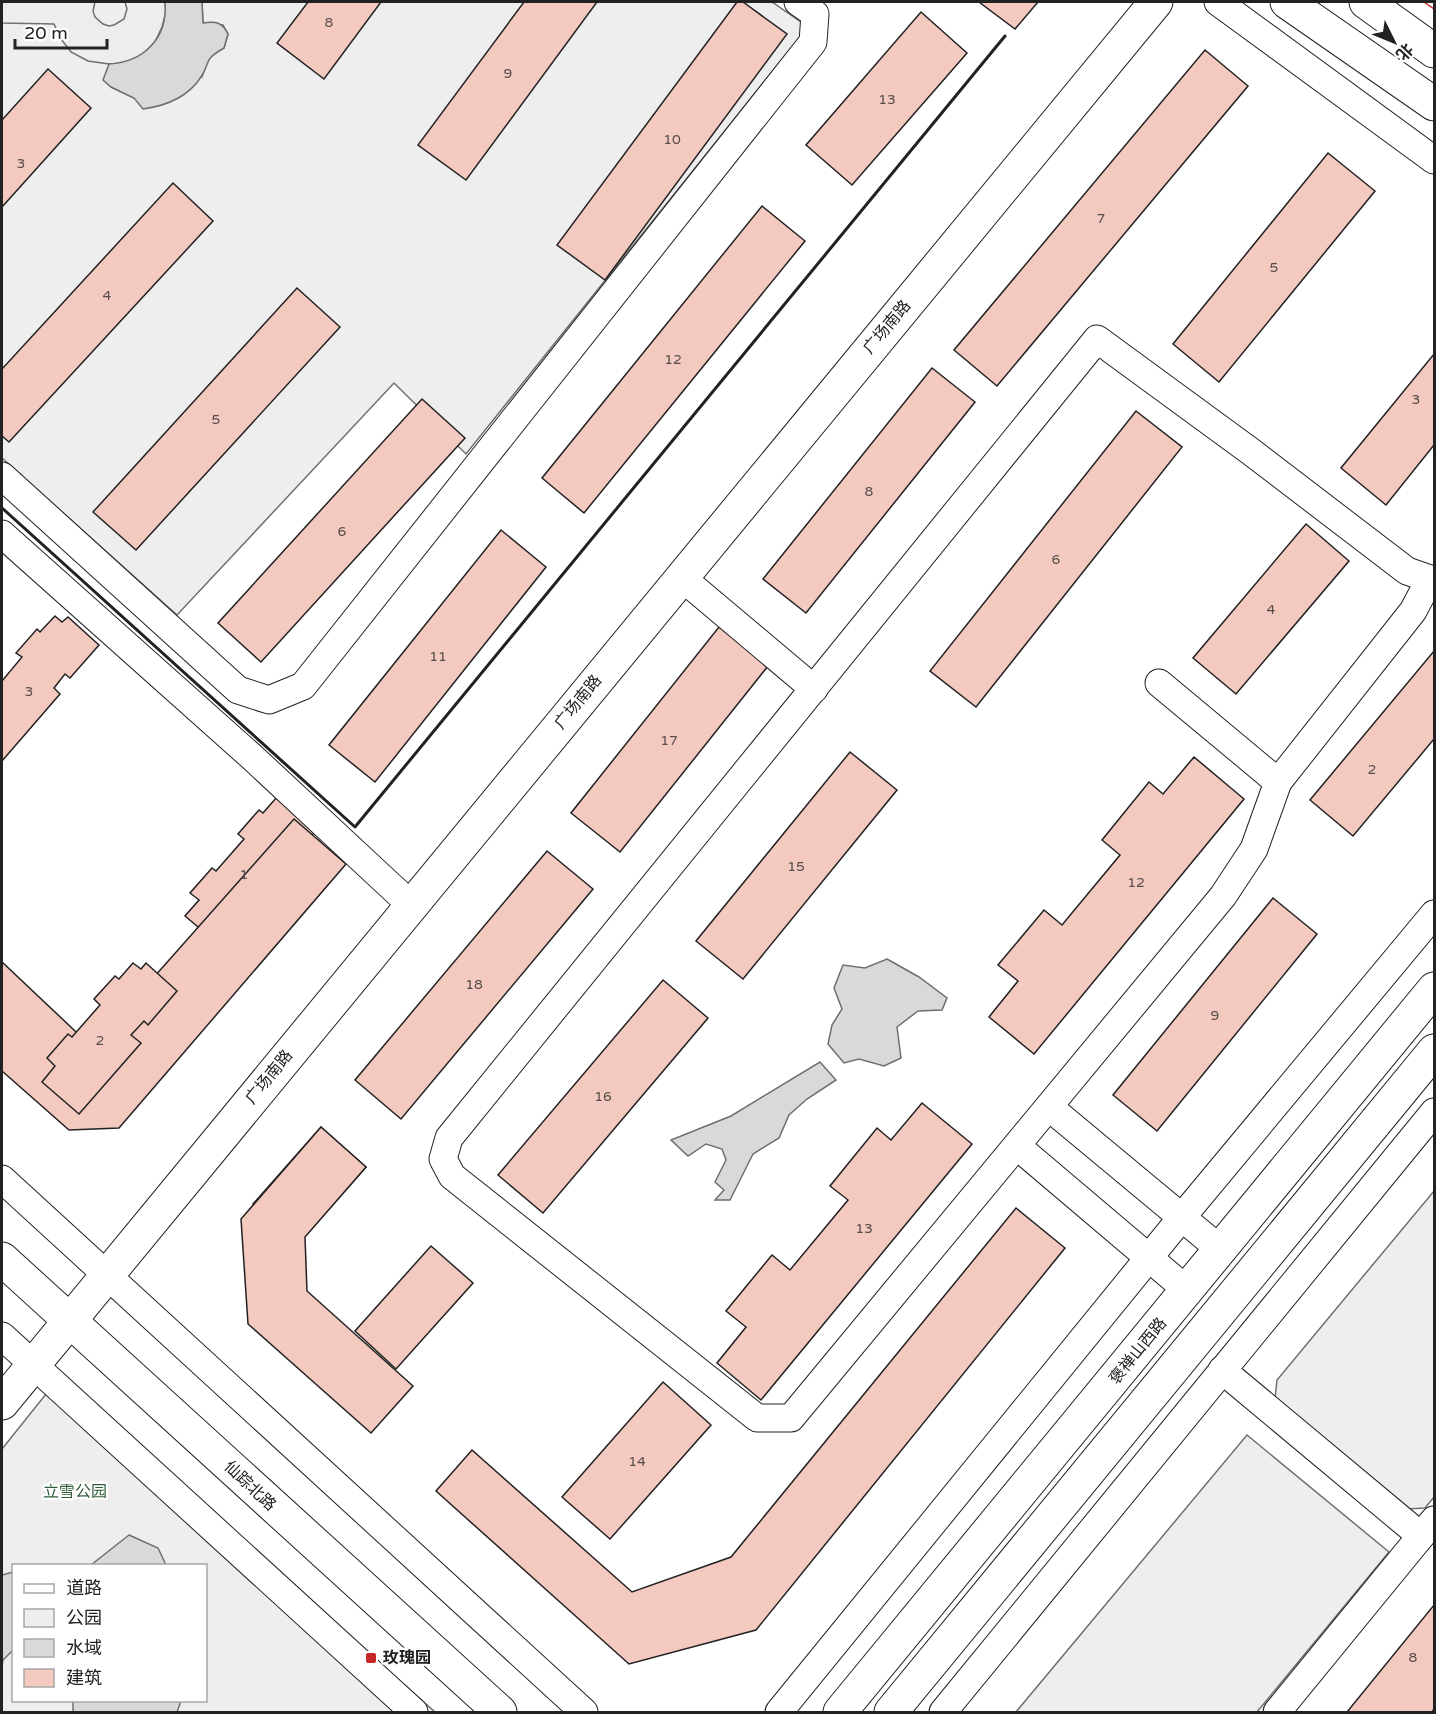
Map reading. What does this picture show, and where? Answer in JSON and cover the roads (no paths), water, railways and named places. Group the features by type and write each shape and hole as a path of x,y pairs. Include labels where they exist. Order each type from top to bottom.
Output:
{"main road":[{"name":"广场南路","path":"2,1403 1156,2"},
{"path":"1287,2 1434,104"},
{"path":"1366,2 1434,49"},
{"name":"褒禅山西路","path":"840,1713 1434,989"},
{"path":"891,1713 1434,1051"},
{"name":"仙踪北路","path":"2,1259 500,1713"}],"street":[{"path":"2,476 238,690 269,700 303,686 813,42 815,14 798,2"},
{"path":"1218,2 1434,160"},
{"path":"1097,339 1250,451 1407,571 1430,579 1413,611 1278,782 1254,849 1223,896 791,1418 757,1418 452,1176 444,1159 449,1138 814,689 1097,339"},
{"path":"2,534 252,757 411,905"},
{"path":"681,577 814,689"},
{"path":"1159,683 1278,782"},
{"path":"779,1713 1182,1217 1434,914"},
{"path":"1049,1107 1221,1250"},
{"path":"943,1713 1434,1112"},
{"path":"1017,1146 1188,1291"},
{"path":"2,1179 584,1713"},
{"path":"2,1336 414,1713"},
{"path":"1222,1370 1428,1528 1277,1713"}],"water":[{"path":"165,2 202,2 203,23 218,23 228,34 224,48 210,58 201,77 190,90 168,103 143,109 134,98 111,87 103,80 109,64 133,59 151,46 162,27"},
{"path":"887,959 919,977 947,998 942,1010 918,1011 897,1027 901,1058 884,1066 859,1059 844,1063 828,1044 832,1025 842,1009 834,988 843,965 865,968"},
{"path":"820,1062 836,1080 807,1099 789,1115 779,1138 753,1154 730,1200 715,1200 724,1190 715,1182 726,1160 722,1149 706,1144 688,1156 671,1140 731,1116"},
{"path":"129,1535 158,1548 166,1564 92,1564"},
{"path":"12,1572 12,1651 3,1660 2,1666 2,1575"},
{"path":"73,1702 181,1702 177,1712 73,1712"}],"place":[{"name":"玫瑰园","path":"371,1658"}],"park label":[{"name":"立雪公园","path":"75,1492"}]}
